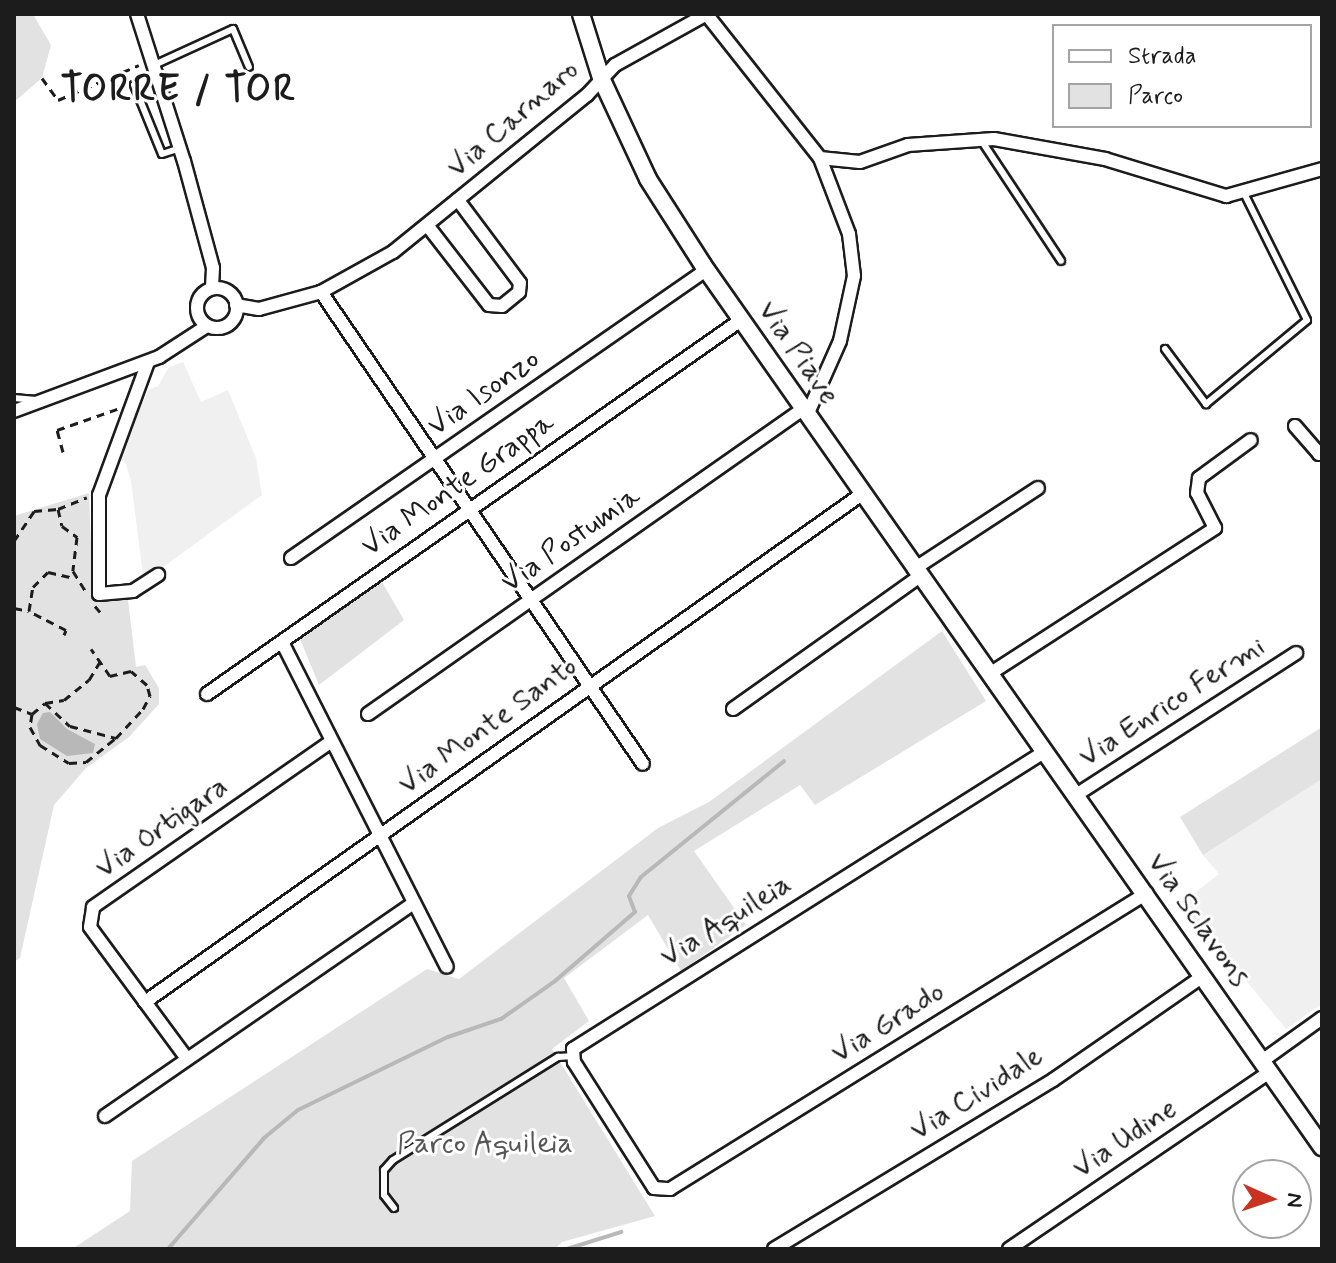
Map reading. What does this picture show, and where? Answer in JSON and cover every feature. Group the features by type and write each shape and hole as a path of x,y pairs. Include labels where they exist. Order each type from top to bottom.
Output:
{"street":[{"path":"137,14 180,148 213,268 212,288 197,305 207,326"},
{"name":"Via Piave","path":"581,14 601,78 648,179 706,270 1026,726"},
{"path":"707,14 820,158 849,234 854,276 840,341 805,412"},
{"name":"Via Carnaro","path":"236,305 259,309 321,292 393,252 587,95 601,78 707,14"},
{"path":"820,158 860,162 908,145 981,140 1105,159 1226,196 1322,169"},
{"name":"Via Carnaro","path":"427,225 489,305 502,306 517,295 520,283 458,200"},
{"name":"Via Isonzo","path":"291,558 706,270"},
{"path":"14,411 148,362 207,326 228,324 236,305 228,291 212,288"},
{"path":"321,292 643,764"},
{"name":"Via Monte Grappa","path":"207,694 741,320"},
{"path":"148,362 99,495 99,594 133,591 158,575"},
{"name":"Via Postumia","path":"368,714 805,412"},
{"path":"1295,426 1319,454 1322,451"},
{"path":"991,673 1215,528 1197,493 1199,478 1251,440"},
{"path":"733,709 1038,488"},
{"name":"Via Monte Santo","path":"145,1002 862,494"},
{"path":"282,642 330,742 447,967"},
{"name":"Via Enrico Fermi","path":"1076,795 1296,653"},
{"name":"Via Sclavons","path":"1026,726 1147,893 1322,1147"},
{"name":"Via Ortigara","path":"185,1056 90,927 93,907 330,742"},
{"name":"Via Aquileia","path":"574,1056 573,1049 1044,752"},
{"name":"Via Grado","path":"574,1056 654,1188 670,1189 1147,893"},
{"path":"105,1116 185,1056 414,903"},
{"name":"Via Cividale","path":"774,1249 1053,1080 1202,977"},
{"name":"Via Udine","path":"1009,1249 1265,1067 1322,1018"}],"lane":[{"path":"180,148 162,154 134,85 152,68 233,29 249,67"},
{"path":"981,140 1061,261"},
{"path":"1165,349 1206,404 1307,320 1243,191"},
{"path":"14,398 42,401"},
{"path":"394,1208 384,1195 384,1170 393,1160 558,1057 574,1056"}],"path":[{"path":"42,78 58,100 152,68"},
{"path":"63,452 57,430 133,406"},
{"path":"14,541 34,511 58,509 99,495"},
{"path":"58,509 62,526 77,537 74,578"},
{"path":"29,611 38,577 48,572 74,578 100,612"},
{"path":"14,608 29,611 66,630 64,635"},
{"path":"91,649 110,676 131,671 141,675 150,696 116,738 86,762 69,763 40,745 30,727 32,714 45,703 64,700 89,680 100,662"},
{"path":"45,703 70,726 116,738"},
{"path":"14,707 32,714"}],"shaded area":[{"path":"183,362 201,402 228,390 256,458 262,495 159,570 143,575 131,481 126,464 118,457 148,390 158,386 169,367"},
{"path":"50,712 67,729 95,744 93,753 67,756 40,739 37,724 43,713"},
{"path":"1322,779 1322,1004 1286,1029 1182,903 1219,874 1203,855"}],"green space":[{"path":"14,14 33,14 51,45 42,78 14,102"},
{"path":"89,493 93,599 128,600 136,667 145,665 159,688 159,704 129,737 86,768 54,805 20,958 14,962 14,516"},
{"path":"382,582 404,620 319,685 300,639"},
{"name":"Parco Aquileia","path":"942,631 986,701 815,805 800,785 694,851 746,925 681,971 648,915 564,978 589,1021 552,1049 655,1216 562,1242 555,1249 72,1249 130,1211 132,1161 427,969 459,979 658,828 709,802"},
{"path":"1322,727 1322,779 1203,855 1180,817"}],"waterway":[{"path":"168,1249 264,1138 298,1110 448,1037 501,1019 555,981 635,912 629,896 641,877 784,761"},
{"path":"567,1249 621,1232"}],"district":[{"name":"TORRE / TOR","path":"179,90"}]}
